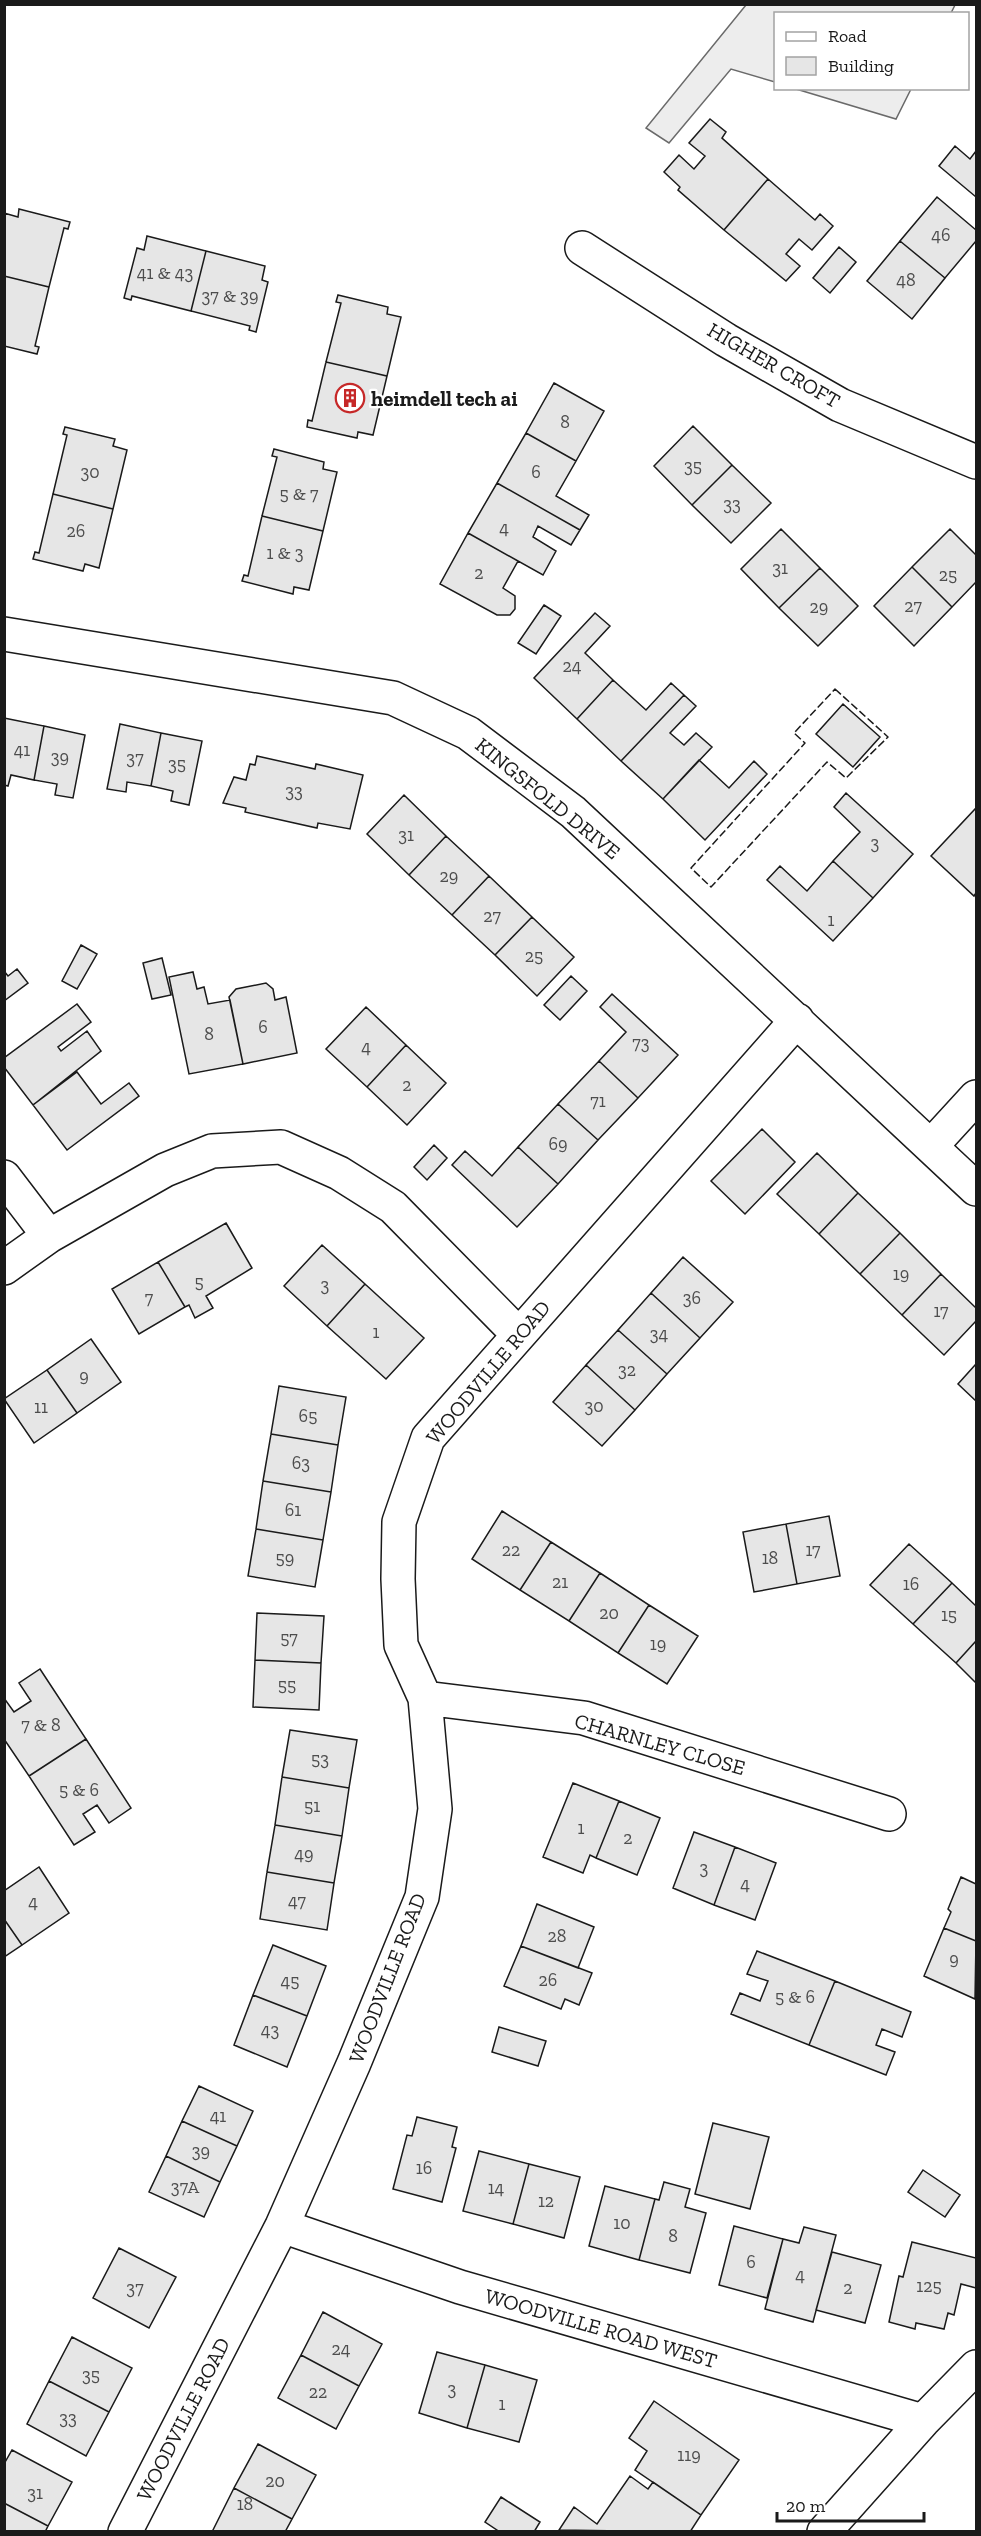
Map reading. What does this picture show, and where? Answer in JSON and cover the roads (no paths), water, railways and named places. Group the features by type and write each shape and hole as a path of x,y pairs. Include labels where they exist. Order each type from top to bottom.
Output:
{"street":[{"name":"HIGHER CROFT","path":"582,248 726,340 840,405 976,462"},
{"name":"KINGSFOLD DRIVE","path":"4,634 393,698 468,733 573,812 932,1145 976,1189"},
{"name":"WOODVILLE ROAD","path":"125,2532 282,2226 354,2063 422,1897 435,1809 425,1698 401,1645 398,1579 399,1522 428,1438 797,1020"},
{"path":"932,1145 976,1097"},
{"path":"4,1268 49,1236 165,1170 212,1150 281,1147 339,1173 393,1207 518,1334"},
{"path":"4,1177 49,1236"},
{"name":"CHARNLEY CLOSE","path":"425,1698 584,1718 889,1814"},
{"name":"WOODVILLE ROAD WEST","path":"282,2226 460,2287 923,2421"},
{"path":"824,2532 923,2421 976,2367"}],"place":[{"name":"heimdell tech ai","path":"350,398"}]}
